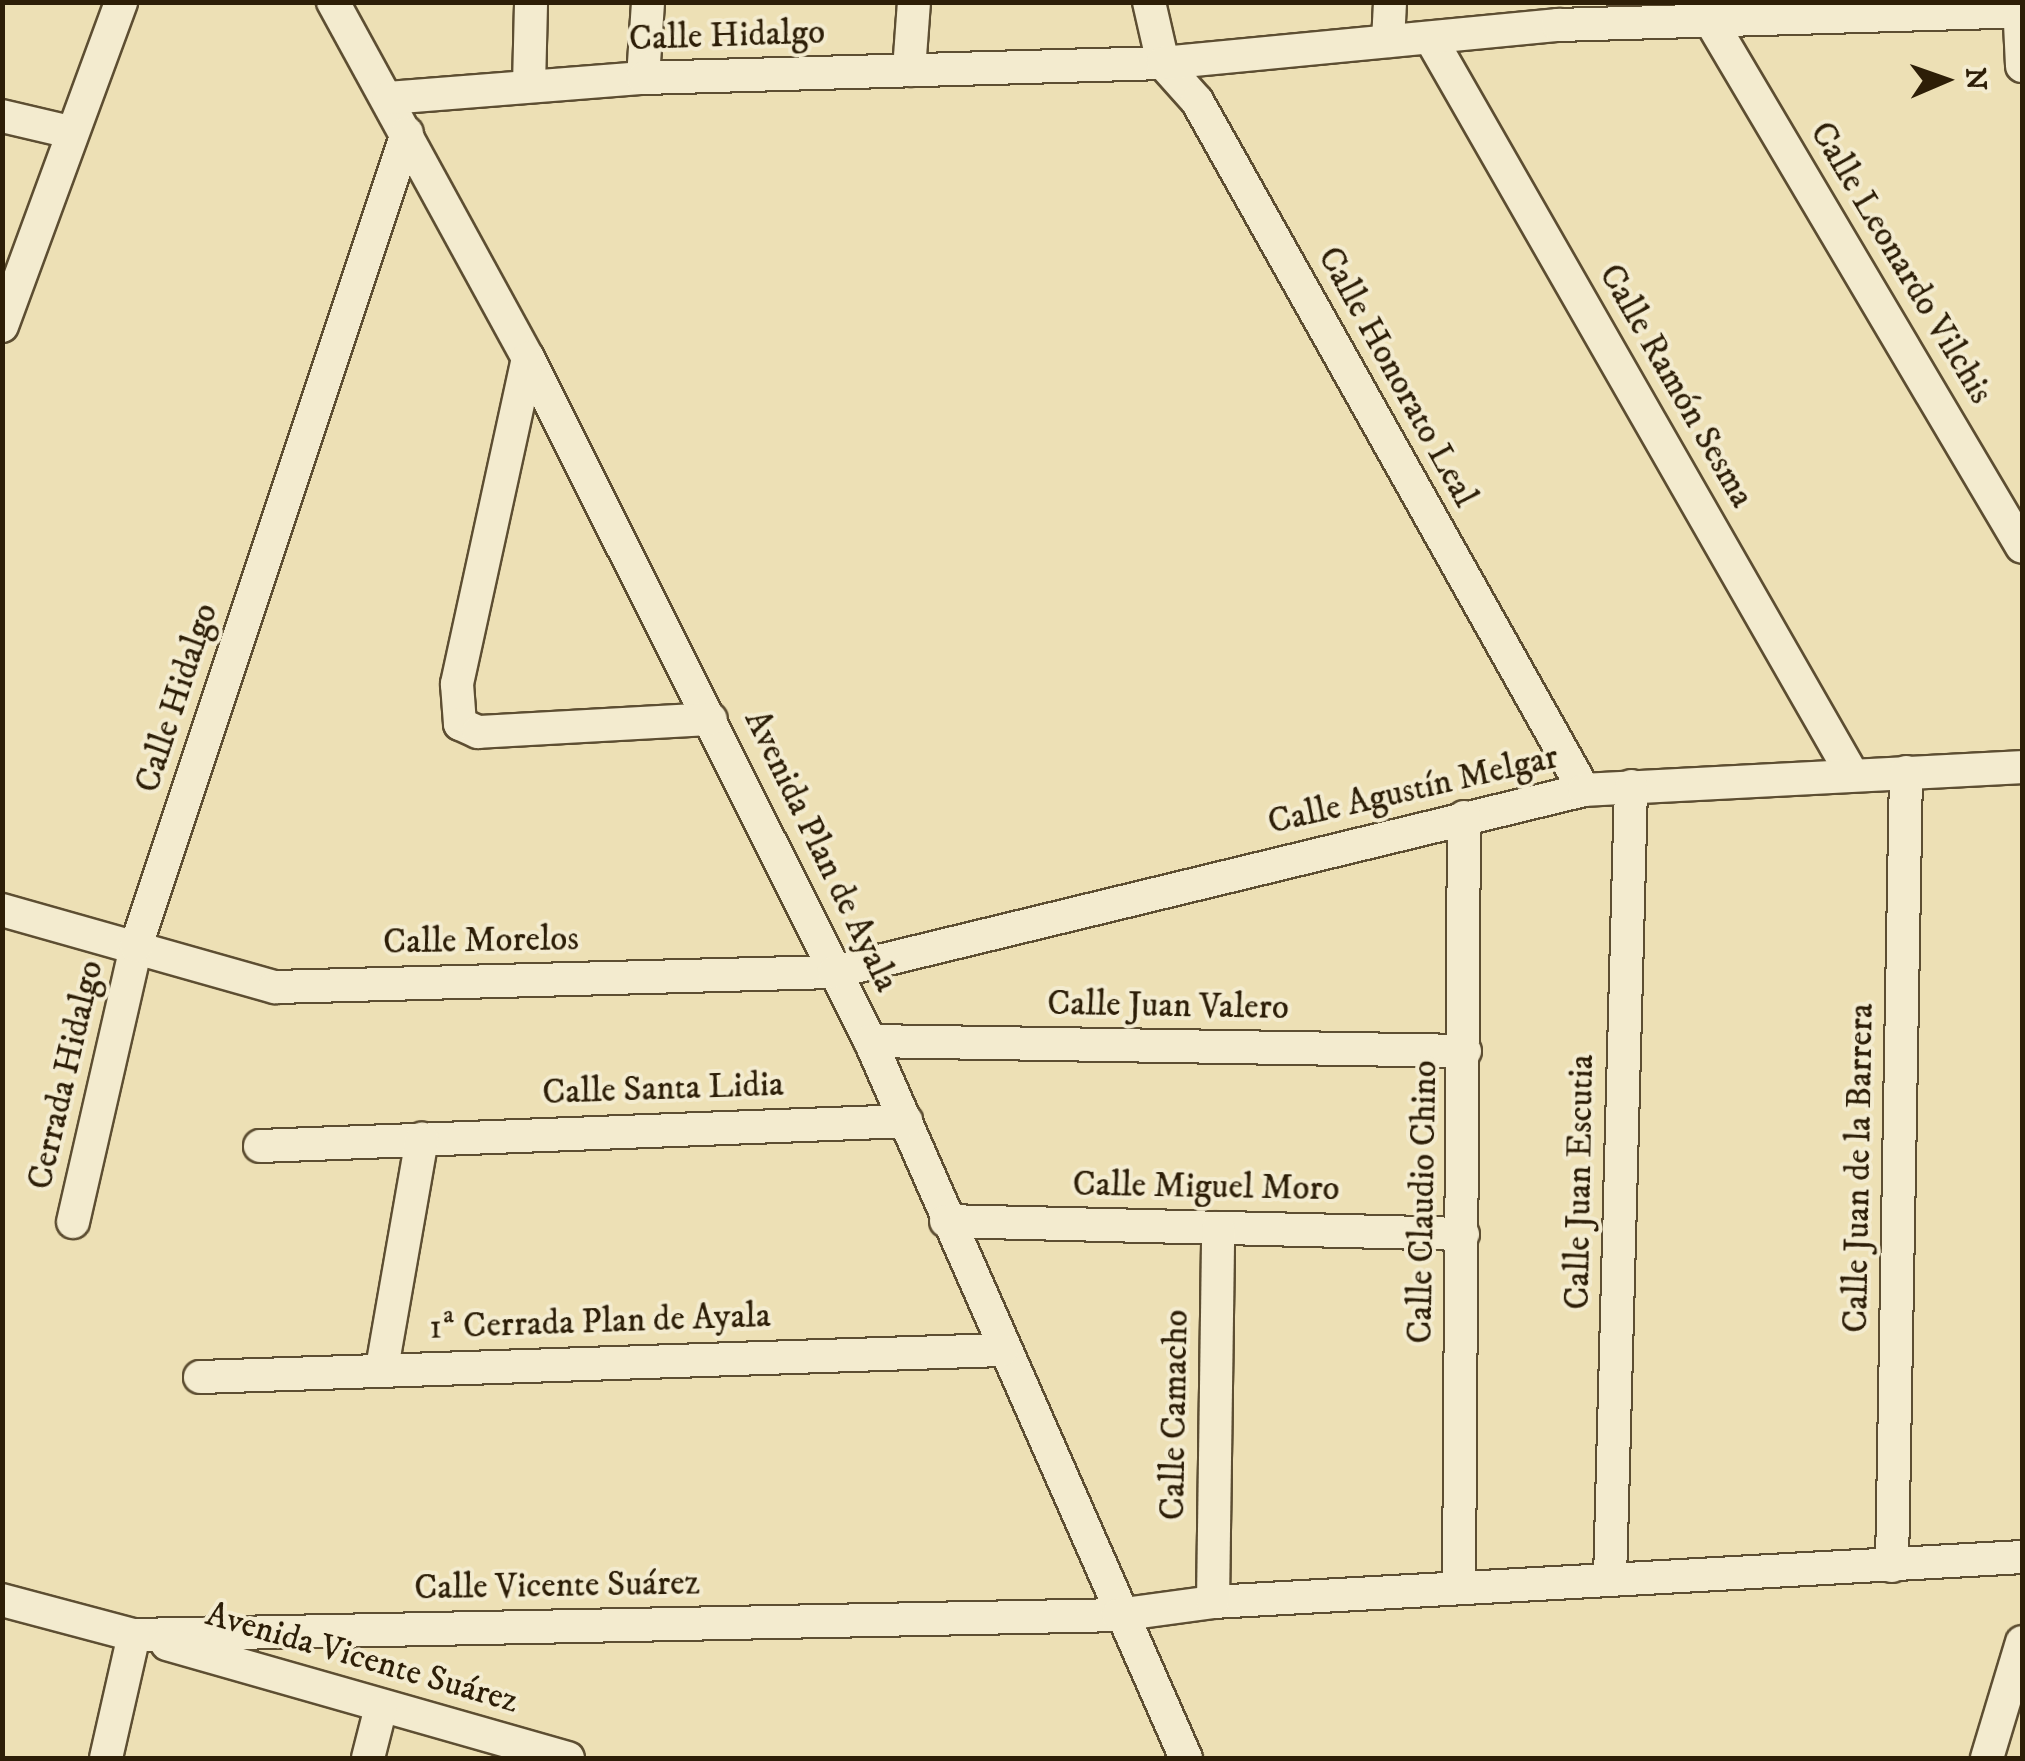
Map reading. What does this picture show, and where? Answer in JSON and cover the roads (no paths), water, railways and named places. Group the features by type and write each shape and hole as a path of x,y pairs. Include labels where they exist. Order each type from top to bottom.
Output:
{"street":[{"path":"2,326 70,132 121,2"},
{"name":"Avenida Plan de Ayala","path":"333,2 528,358 870,1041 1118,1614 1186,1758"},
{"path":"529,86 531,2"},
{"path":"643,78 648,2"},
{"path":"909,70 914,2"},
{"path":"1149,2 1162,63"},
{"path":"1388,40 1390,2"},
{"path":"2019,7 2022,66"},
{"name":"Calle Hidalgo","path":"388,98 643,78 1162,63 1431,39 1559,14 1710,20 1765,9 2019,7"},
{"name":"Calle Leonardo Vilchis","path":"1710,20 2022,547"},
{"name":"Calle Ramón Sesma","path":"1431,39 1852,774"},
{"name":"Calle Honorato Leal","path":"1162,63 1198,101 1584,790"},
{"path":"2,116 70,132"},
{"name":"Calle Hidalgo","path":"136,946 407,133"},
{"path":"528,358 457,684 460,724 478,732 711,719"},
{"name":"Calle Agustín Melgar","path":"834,972 1584,790 2022,766"},
{"name":"Calle Juan de la Barrera","path":"1892,1566 1906,772"},
{"name":"Calle Juan Escutia","path":"1610,1579 1631,786"},
{"name":"Calle Claudio Chino","path":"1459,1588 1464,817"},
{"name":"Calle Morelos","path":"2,910 274,987 834,972"},
{"name":"Cerrada Hidalgo","path":"73,1222 136,946"},
{"name":"Calle Juan Valero","path":"870,1041 1464,1051"},
{"name":"Calle Santa Lidia","path":"260,1146 907,1120"},
{"path":"382,1368 422,1138"},
{"name":"Calle Miguel Moro","path":"946,1221 1463,1234"},
{"name":"Calle Camacho","path":"1213,1602 1218,1228"},
{"name":"1ª Cerrada Plan de Ayala","path":"200,1377 1002,1350"},
{"path":"1118,1614 1213,1602 2022,1557"},
{"name":"Calle Vicente Suárez","path":"2,1600 134,1635 1118,1614"},
{"path":"106,1758 134,1635"},
{"name":"Avenida Vicente Suárez","path":"134,1635 568,1758"},
{"path":"1987,1758 2022,1642"},
{"path":"368,1758 381,1706"}]}
